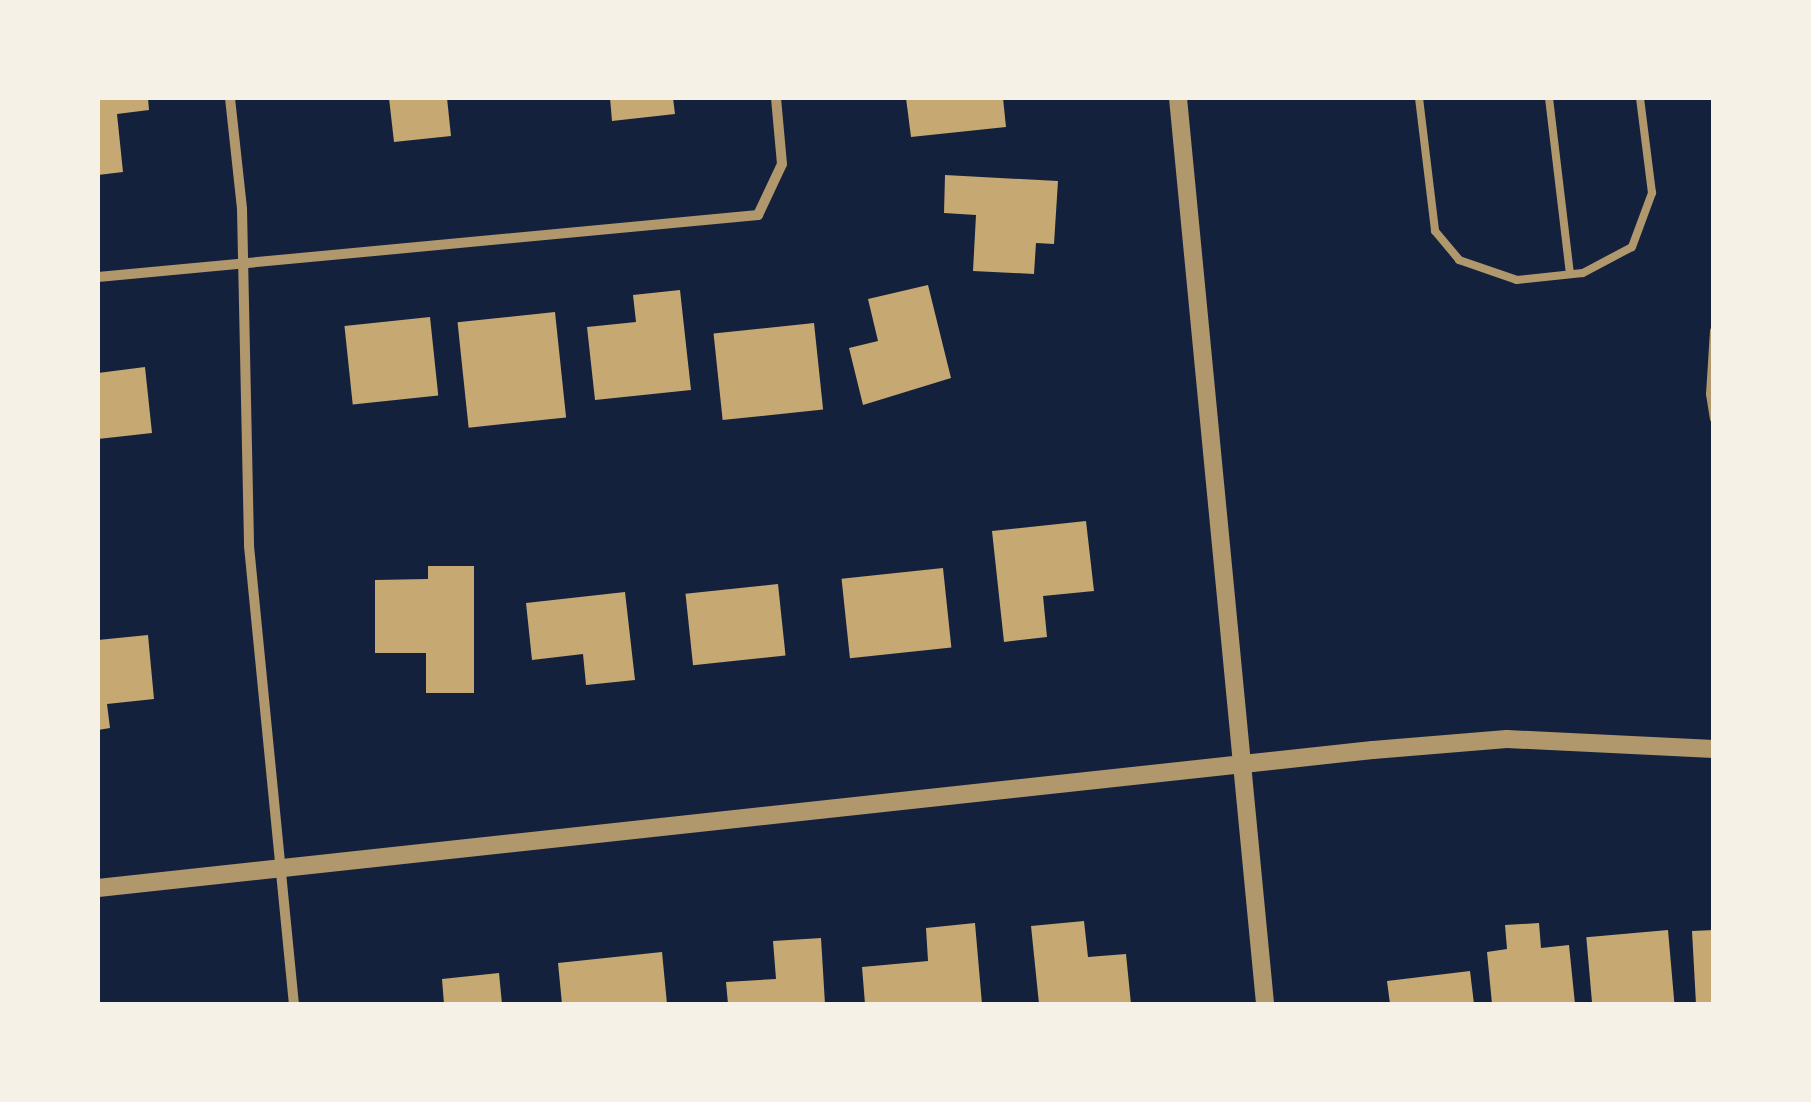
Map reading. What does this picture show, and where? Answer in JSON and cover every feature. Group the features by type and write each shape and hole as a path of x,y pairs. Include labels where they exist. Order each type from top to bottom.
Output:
{"street":[{"path":"230,98 242,209 250,546 294,1004"},
{"path":"98,277 758,215 782,164 776,98"},
{"path":"1178,98 1266,1004"},
{"path":"98,888 1508,739 1714,749"}],"lane":[{"path":"1419,98 1435,232 1458,260 1517,280 1583,273 1632,247 1652,194 1640,98"},
{"path":"1549,98 1570,274"},
{"path":"1714,332 1710,394 1714,419"}],"building":[{"path":"98,98 148,98 149,110 117,114 123,172 98,175"},
{"path":"389,98 447,98 451,136 394,142"},
{"path":"610,98 673,98 675,114 612,121"},
{"path":"906,98 1003,98 1006,127 911,137"},
{"path":"945,175 1058,181 1054,244 1036,243 1034,274 973,271 976,215 944,213"},
{"path":"928,285 951,378 863,405 849,348 878,341 868,299"},
{"path":"680,290 691,390 595,400 587,327 636,322 633,295"},
{"path":"555,312 566,417 469,428 458,322"},
{"path":"430,317 438,396 353,405 344,326"},
{"path":"814,323 823,410 723,420 714,334"},
{"path":"145,367 152,433 98,439 98,373"},
{"path":"1086,521 1094,591 1043,596 1047,637 1004,642 992,531"},
{"path":"428,566 474,566 474,693 426,693 426,653 375,653 375,580 428,579"},
{"path":"943,568 951,648 850,658 842,579"},
{"path":"778,584 786,656 693,665 686,594"},
{"path":"625,592 635,680 586,685 583,654 532,660 526,603"},
{"path":"148,635 154,699 107,704 110,728 98,730 98,640"},
{"path":"1084,921 1088,957 1126,954 1131,1004 1039,1004 1031,926"},
{"path":"975,923 982,1004 865,1004 862,967 928,961 926,928"},
{"path":"1539,923 1541,948 1569,945 1575,1004 1492,1004 1487,952 1507,949 1505,925"},
{"path":"1668,930 1674,1004 1592,1004 1586,937"},
{"path":"1714,930 1714,1004 1696,1004 1692,931"},
{"path":"821,938 825,1004 728,1004 726,982 776,979 773,941"},
{"path":"662,952 667,1004 562,1004 558,963"},
{"path":"1470,971 1474,1004 1390,1004 1387,981"},
{"path":"499,973 502,1004 444,1004 442,979"}]}
